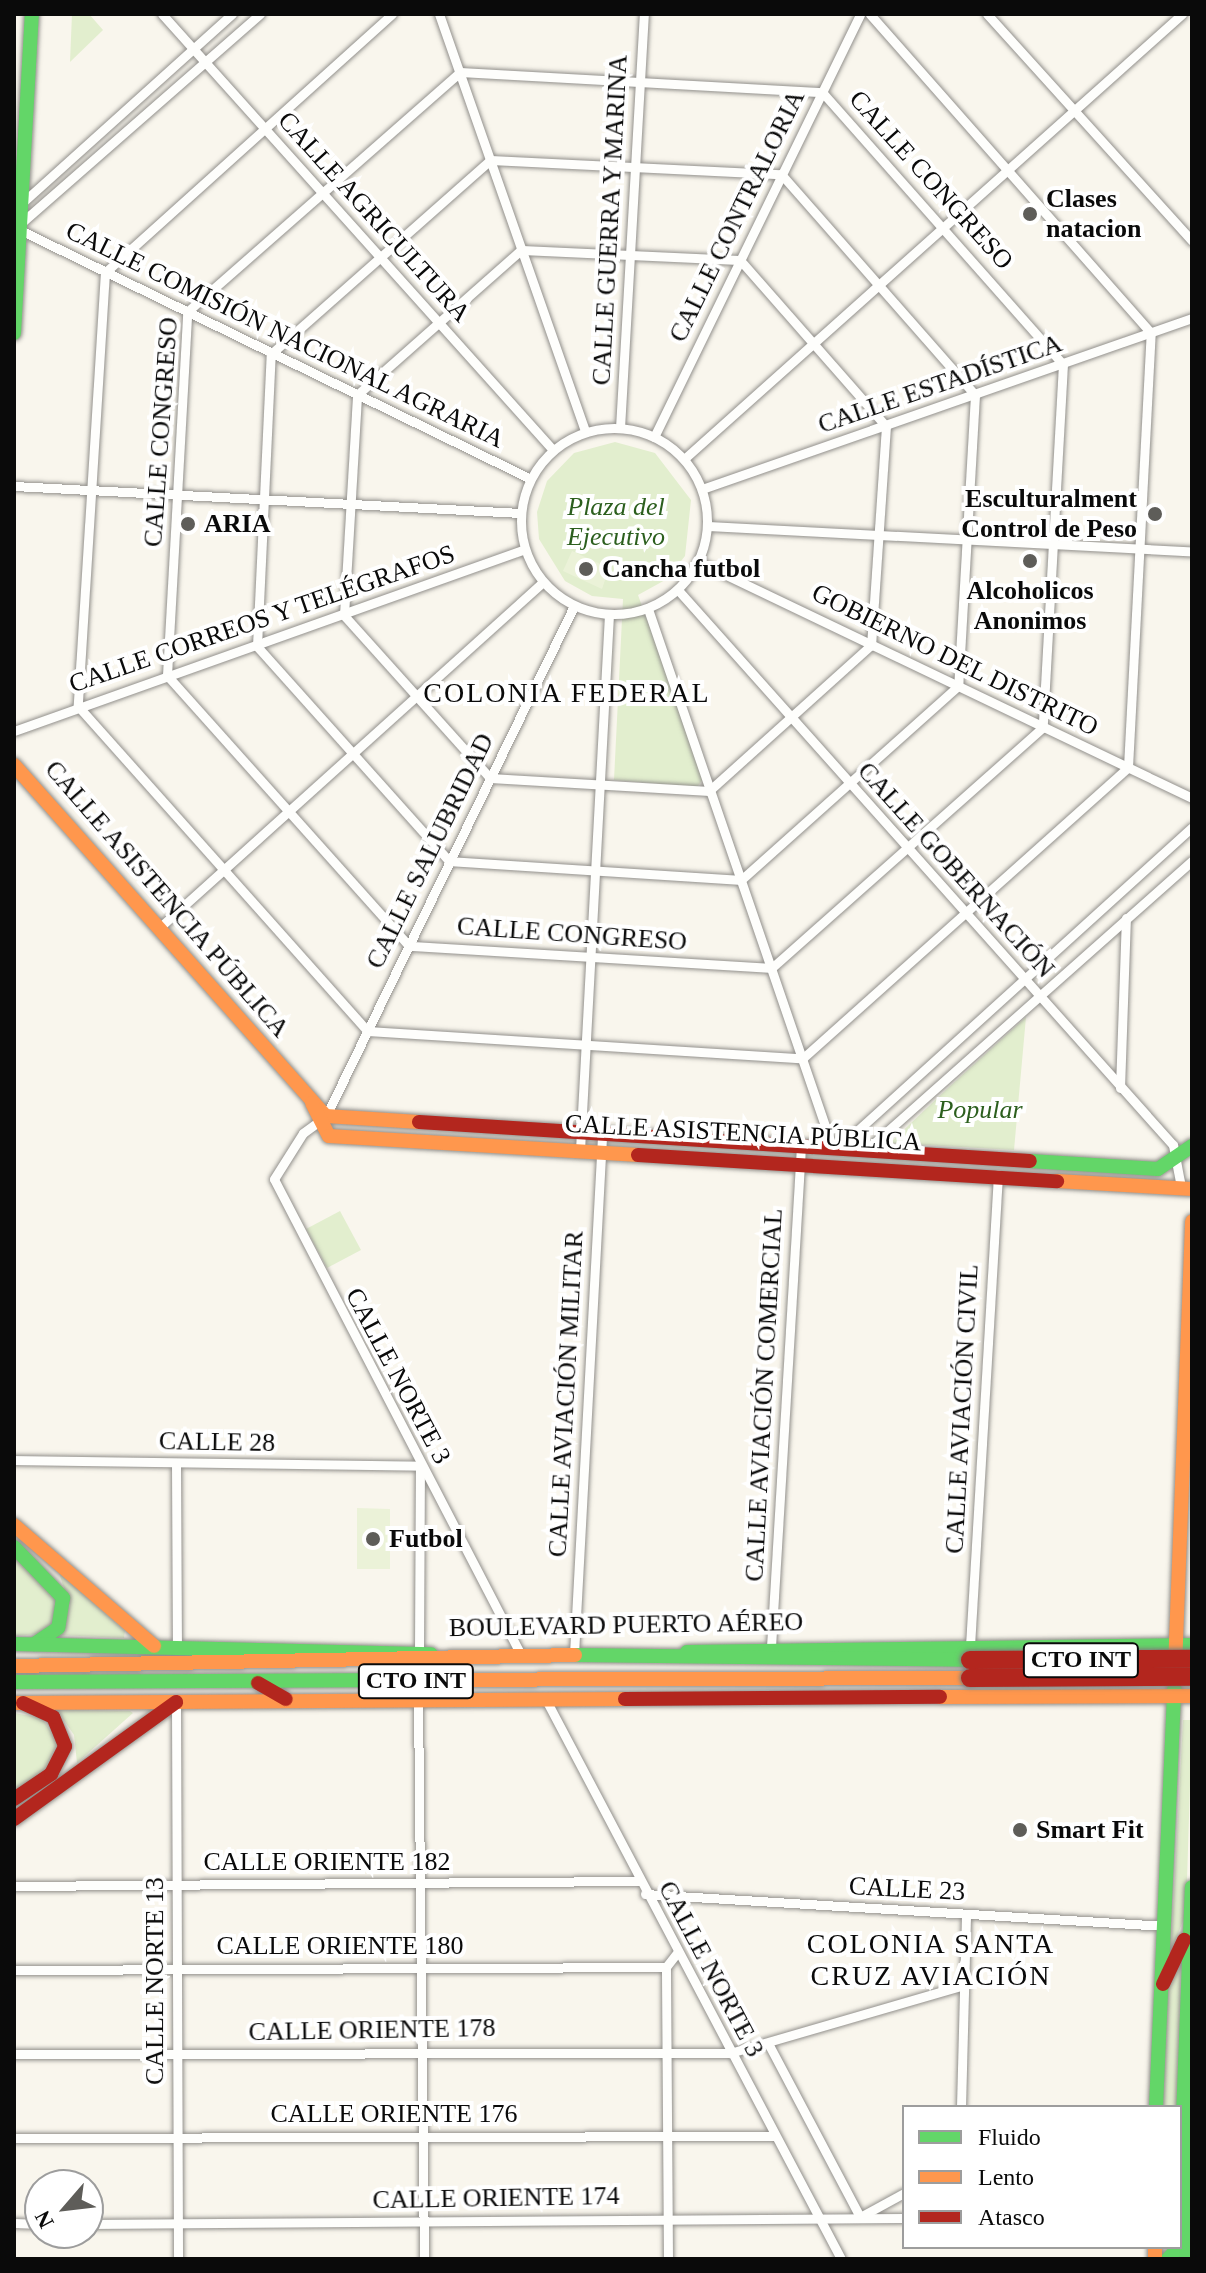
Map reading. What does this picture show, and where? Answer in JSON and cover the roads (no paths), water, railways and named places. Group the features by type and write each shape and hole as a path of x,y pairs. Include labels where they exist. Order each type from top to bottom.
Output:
{"main road":[{"path":"14,333 32,14"},
{"name":"CALLE ASISTENCIA PÚBLICA","path":"14,765 312,1103 322,1119 580,1143 801,1155 998,1175 1187,1188"},
{"name":"CALLE ASISTENCIA PÚBLICA","path":"801,1155 835,1149 1158,1169 1186,1153"},
{"path":"1156,2105 1165,1926 1183,1696 1192,1221"},
{"path":"14,1525 154,1646"},
{"path":"14,1547 63,1598 58,1628 34,1644"},
{"name":"BOULEVARD PUERTO AÉREO","path":"14,1644 521,1655 683,1653 771,1647 970,1661 1110,1645 1184,1645"},
{"path":"1110,1645 1122,1673 1112,1694"},
{"name":"CTO INT","path":"14,1666 408,1664 427,1653"},
{"name":"CTO INT","path":"683,1653 716,1662 1192,1659"},
{"name":"CTO INT","path":"14,1682 647,1680 970,1661 1192,1677"},
{"path":"620,1697 647,1680"},
{"path":"256,1681 286,1699"},
{"name":"CTO INT","path":"19,1703 1112,1694 1183,1696"},
{"path":"14,1819 176,1702"},
{"path":"14,1799 51,1774 65,1746 53,1717 19,1703"},
{"path":"1187,2259 1183,2117 1192,1887"},
{"path":"1163,1984 1183,1946 1190,1908"}],"street":[{"name":"CALLE AGRICULTURA","path":"162,14 553,450"},
{"path":"22,203 232,14"},
{"path":"20,227 260,14"},
{"path":"392,14 105,272 78,706 368,1031 803,1058 1128,767 1151,333 870,14"},
{"path":"439,14 585,432"},
{"name":"CALLE GUERRA Y MARINA","path":"620,428 644,14"},
{"name":"CALLE CONTRALORIA","path":"654,437 860,14"},
{"path":"987,14 1192,241"},
{"path":"684,459 1182,14"},
{"name":"CALLE CONGRESO","path":"167,675 187,312 460,72 822,92 945,225 1063,364"},
{"path":"490,160 781,174 975,395 969,541 958,686 741,880 594,873 449,861 257,646 271,354 490,160"},
{"name":"CALLE COMISIÓN NACIONAL AGRARIA","path":"20,227 271,354 531,479"},
{"path":"521,250 630,252 740,260 886,426 883,536 871,645 792,720 709,791 600,788 490,778 344,615 357,395 438,320 521,250"},
{"name":"CALLE ESTADÍSTICA","path":"702,489 1192,318"},
{"path":"772,968 1043,727 1063,364"},
{"path":"620,428 654,437 684,459 702,489 708,526 699,562 678,590 648,609 609,615 574,606 543,582 525,549 521,513 531,479 553,450 585,432 620,428"},
{"path":"14,486 521,513"},
{"path":"708,526 1192,551"},
{"name":"CALLE CORREOS Y TELÉGRAFOS","path":"14,731 525,549"},
{"name":"GOBIERNO DEL DISTRITO","path":"699,562 1192,798"},
{"path":"159,928 543,582"},
{"name":"CALLE GOBERNACIÓN","path":"678,590 1120,1088 1186,1153"},
{"name":"CALLE SALUBRIDAD","path":"322,1119 368,1031 574,606"},
{"path":"648,609 835,1149"},
{"path":"580,1143 609,615"},
{"path":"167,675 409,946"},
{"name":"CALLE ASISTENCIA PÚBLICA","path":"835,1149 1192,827"},
{"name":"CALLE ASISTENCIA PÚBLICA","path":"865,1151 1037,995 1192,861"},
{"path":"1120,1088 1126,918"},
{"name":"CALLE CONGRESO","path":"409,946 772,968"},
{"name":"CALLE NORTE 3","path":"322,1119 279,1166 277,1195 521,1655"},
{"name":"CALLE AVIACIÓN MILITAR","path":"574,1654 602,1144"},
{"path":"1186,1153 1187,1188"},
{"name":"CALLE AVIACIÓN COMERCIAL","path":"771,1647 801,1155"},
{"name":"CALLE AVIACIÓN CIVIL","path":"970,1661 998,1175"},
{"name":"CALLE 28","path":"14,1460 420,1466"},
{"path":"176,1463 177,1648"},
{"path":"420,1466 427,1653"},
{"name":"CALLE NORTE 3","path":"545,1698 645,1894 841,2259"},
{"path":"418,1699 424,2259"},
{"name":"CALLE NORTE 13","path":"176,1702 178,2259"},
{"name":"CALLE ORIENTE 182","path":"14,1886 639,1881"},
{"name":"CALLE 23","path":"645,1894 1165,1926"},
{"path":"961,2105 966,1914"},
{"path":"668,2259 666,1967 677,1953"},
{"name":"CALLE ORIENTE 180","path":"14,1970 666,1967"},
{"name":"CALLE ORIENTE 178","path":"14,2054 665,2050 730,2053 769,2045 964,1985"},
{"path":"769,2045 860,2217 902,2194"},
{"name":"CALLE ORIENTE 176","path":"14,2138 774,2136"},
{"name":"CALLE ORIENTE 174","path":"104,2224 423,2222 668,2216 902,2218"}],"place":[{"name":"Clases natacion","path":"1030,214"},
{"name":"Esculturalment Control de Peso","path":"1155,514"},
{"name":"ARIA","path":"188,524"},
{"name":"Alcoholicos Anonimos","path":"1030,561"},
{"name":"Cancha futbol","path":"586,569"},
{"name":"Futbol","path":"373,1539"},
{"name":"Smart Fit","path":"1020,1830"}],"district":[{"name":"COLONIA FEDERAL","path":"567,693"},
{"name":"COLONIA SANTA CRUZ AVIACIÓN","path":"931,1960"}],"park label":[{"name":"Plaza del Ejecutivo","path":"616,522"},
{"name":"Popular","path":"980,1110"}]}
